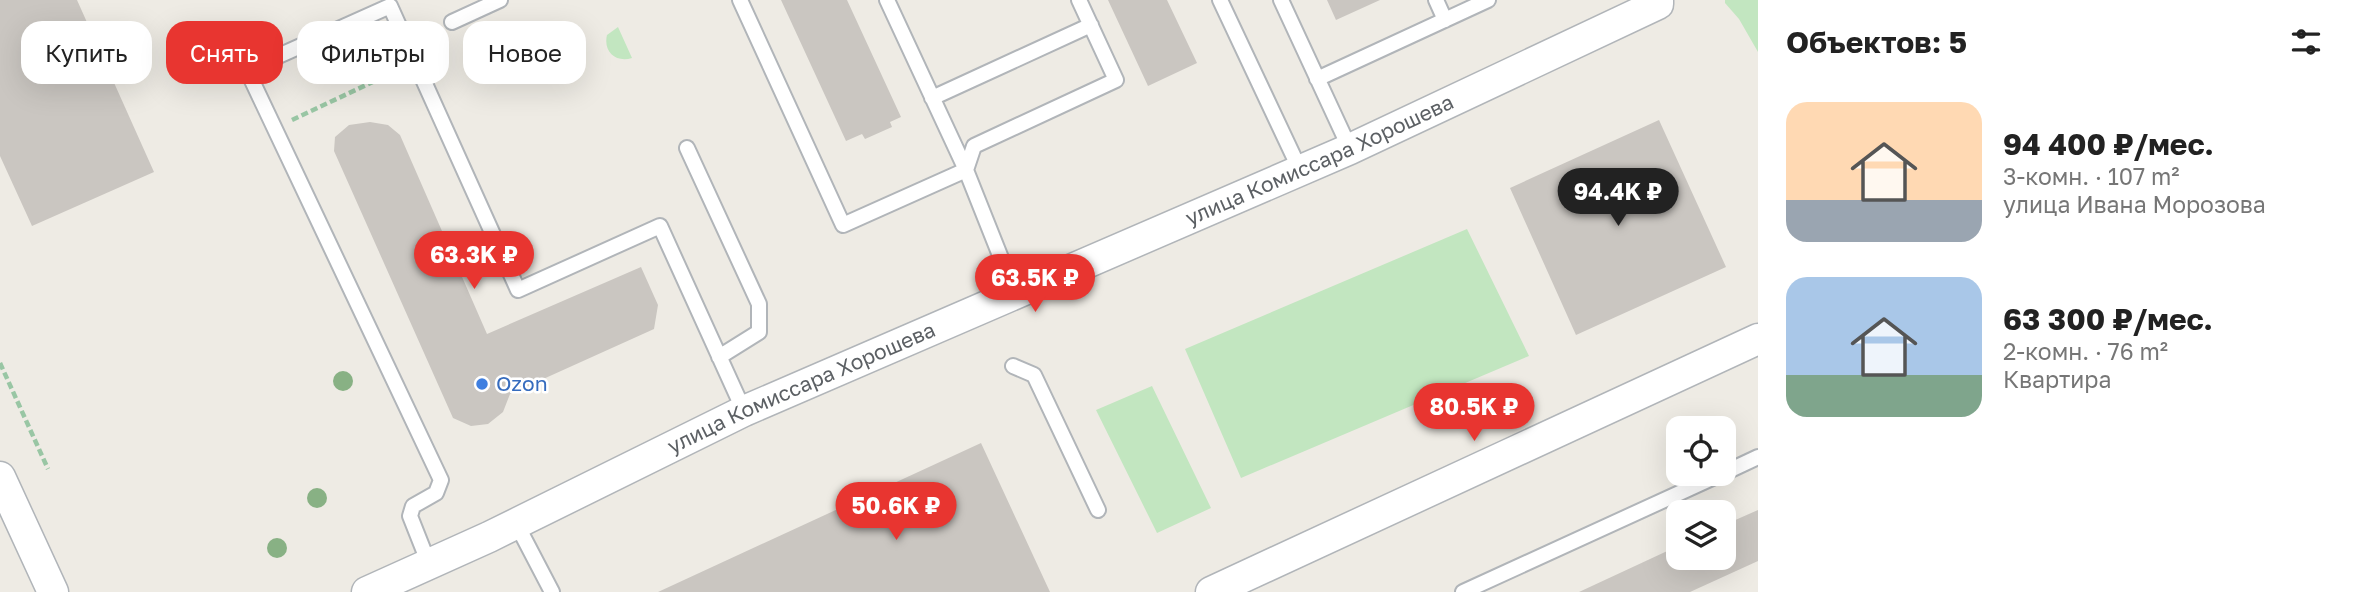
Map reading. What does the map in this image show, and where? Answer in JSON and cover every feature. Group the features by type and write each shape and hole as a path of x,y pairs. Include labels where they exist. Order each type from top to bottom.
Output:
{"street":[{"name":"улица Комиссара Хорошева","path":"367,592 516,523 744,411 1350,149 1658,4 1658,0"},
{"path":"1211,592 1758,339"},
{"path":"0,477 53,592"}],"lane":[{"path":"452,22 500,0"},
{"path":"740,0 843,225 966,170 975,146 1116,80 1079,0"},
{"path":"887,0 966,170 1003,263 1004,288 1012,297"},
{"path":"1220,0 1300,170"},
{"path":"1281,0 1350,149"},
{"path":"1436,0 1445,20"},
{"path":"1317,79 1488,0"},
{"path":"356,21 390,6 397,21"},
{"path":"932,98 1091,25"},
{"path":"297,48 247,70 441,480 436,493 413,506 410,516 429,564"},
{"path":"425,84 518,290 660,226 744,411"},
{"path":"687,148 759,304 759,332 719,357"},
{"path":"1013,366 1034,375 1098,510"},
{"path":"1736,467 1758,457"},
{"path":"1463,592 1696,486"},
{"path":"516,523 552,592"}],"path":[{"path":"292,120 368,84"},
{"path":"0,363 48,469"}],"green space":[{"path":"1725,0 1758,0 1758,52 1739,19"},
{"path":"618,27 632,58 621,59 609,51 607,35"},
{"path":"1467,229 1529,356 1241,478 1185,349"},
{"path":"1152,386 1211,508 1157,533 1096,410"}],"building":[{"path":"0,0 77,0 86,21 21,21 21,84 115,84 154,172 32,226 0,156"},
{"path":"781,0 847,0 901,117 890,122 892,127 865,139 862,134 846,141"},
{"path":"1108,0 1167,0 1197,63 1148,86"},
{"path":"1327,0 1380,0 1336,20"},
{"path":"1659,120 1726,267 1576,335 1510,188"},
{"path":"370,122 388,125 400,135 487,334 641,267 658,305 654,329 510,394 503,412 488,424 471,426 453,418 334,151 335,137 349,125"},
{"path":"981,443 1050,592 658,592"},
{"path":"1758,510 1758,561 1690,592 1579,592 1666,552 1666,570 1736,570 1736,520"}],"place":[{"name":"Ozon","path":"482,384"}]}
